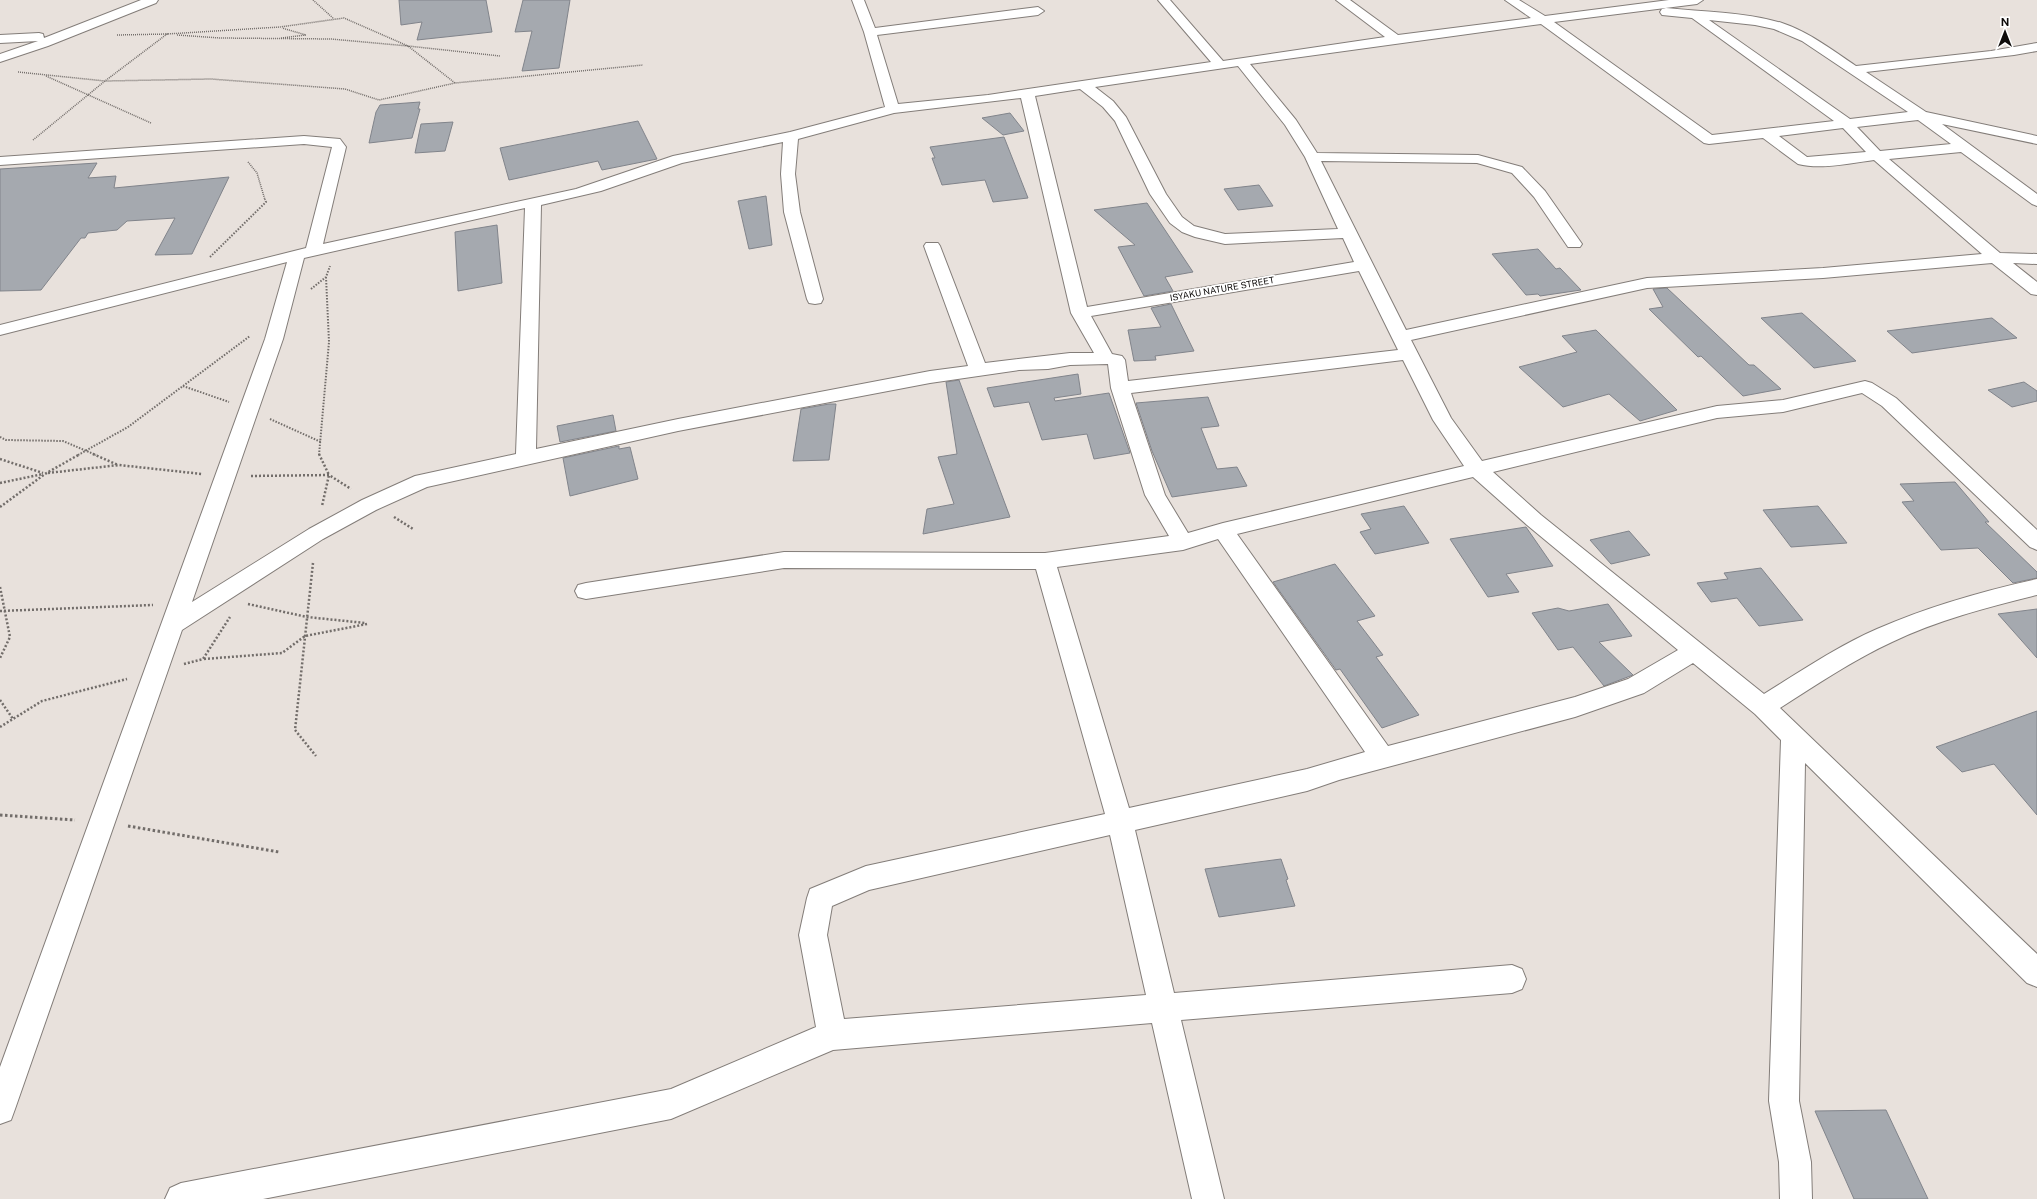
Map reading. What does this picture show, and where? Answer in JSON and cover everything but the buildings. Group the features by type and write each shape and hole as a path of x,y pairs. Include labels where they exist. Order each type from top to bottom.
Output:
{"street":[{"path":"0,58 64,35 152,0"},
{"path":"858,0 870,32 893,109"},
{"path":"1164,0 1220,65"},
{"path":"1342,0 1396,39"},
{"path":"1510,0 1543,20 1709,140 1921,115 2037,140"},
{"path":"0,330 338,244 596,188 678,159 791,136 893,109 1027,93 1396,39 1688,1"},
{"path":"1635,8 1696,16 1754,21 1778,26 1806,38 1921,115 2037,201"},
{"path":"870,32 1038,11"},
{"path":"1696,16 1846,123 1876,155 1996,258 2037,290"},
{"path":"0,39 64,35"},
{"path":"1854,70 1896,64 2000,54 2037,47"},
{"path":"1241,62 1291,124 1312,157 1348,233 1442,420 1477,469 1534,520 1763,707 2037,973"},
{"path":"1083,85 1108,104 1121,120 1158,194 1176,220 1188,229 1201,234 1225,239 1348,233"},
{"path":"1027,93 1080,313 1106,358"},
{"path":"1766,133 1803,161 1814,162 1964,147"},
{"path":"791,136 788,174 792,212 815,299"},
{"path":"0,1109 274,340 281,312 305,252 339,147 335,142 304,140 4,161"},
{"path":"1312,157 1478,159 1517,170 1540,194 1574,244"},
{"path":"526,457 532,202"},
{"path":"932,246 979,370"},
{"path":"1120,388 1404,346 1647,283 1823,273 1996,258 2037,259"},
{"name":"ISYAKU NATURE STREET","path":"1080,313 1364,265"},
{"path":"176,615 369,504 422,481 685,423 930,377 1019,364 1048,363 1070,359 1106,358 1116,360 1120,388 1155,495 1183,542"},
{"path":"586,590 784,560 1045,561 1183,542 1223,530 1717,412 1783,406 1866,387 1889,402 2037,542"},
{"path":"1223,530 1382,757"},
{"path":"1045,561 1120,822 1208,1199"},
{"path":"1763,707 1822,669 1885,635 1973,602 2037,587"},
{"path":"832,1035 813,935 820,898 866,878 1306,780 1382,757 1582,705 1636,686 1695,651"},
{"path":"1793,736 1784,1052 1784,1101 1795,1162 1796,1199"},
{"path":"181,1199 672,1104 832,1035 1512,979"}],"path":[{"path":"313,0 334,19"},
{"path":"115,35 167,34 280,27 344,18 408,46 454,83"},
{"path":"269,39 306,35 280,27"},
{"path":"4,161 167,34 220,38 331,39 500,56"},
{"path":"14,71 105,81 211,79 345,89 379,100 454,83 643,66"},
{"path":"43,75 151,123"},
{"path":"182,284 266,202 257,173 234,145"},
{"path":"0,507 45,474 128,427 326,277 338,244"},
{"path":"0,437 6,440 62,441 119,465"},
{"path":"0,459 45,474"},
{"path":"0,483 45,474 119,465 226,476 329,475"},
{"path":"0,587 10,637 0,658"},
{"path":"203,659 282,654 305,636 367,624 307,617 246,604"},
{"path":"0,611 176,615"},
{"path":"0,700 13,719"},
{"path":"0,727 42,701"},
{"path":"0,815 103,822 279,852"}]}
